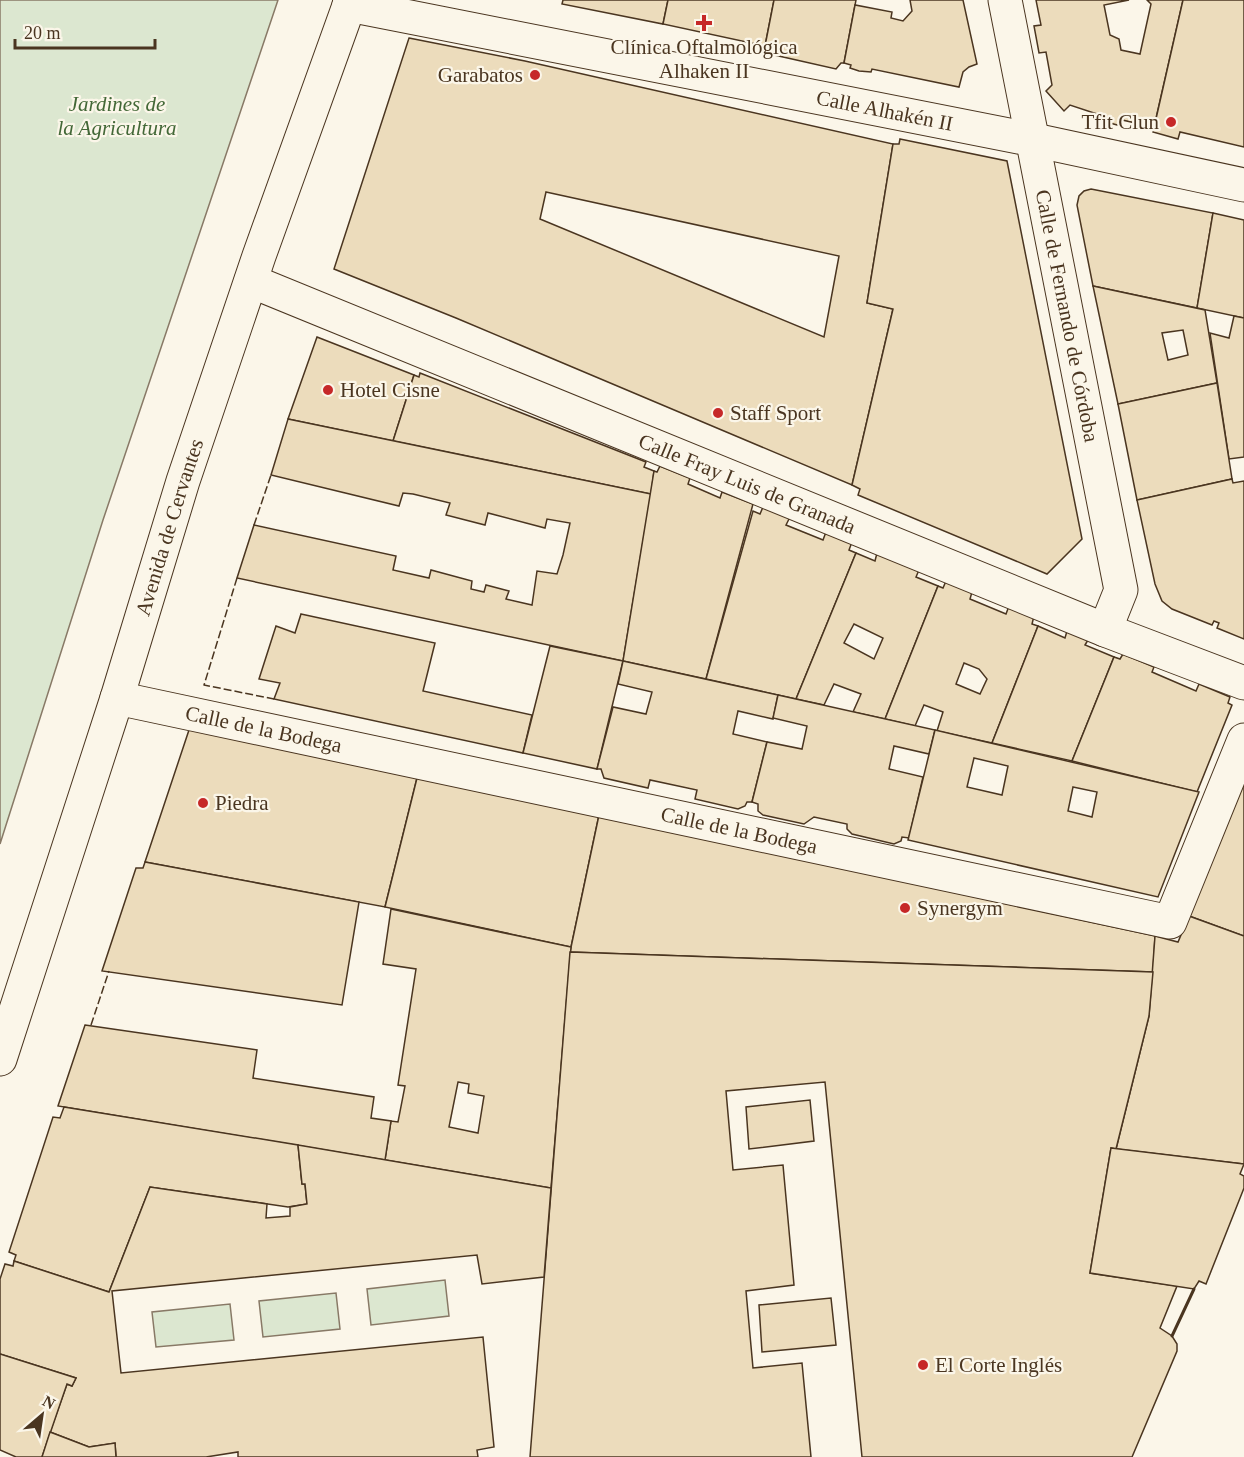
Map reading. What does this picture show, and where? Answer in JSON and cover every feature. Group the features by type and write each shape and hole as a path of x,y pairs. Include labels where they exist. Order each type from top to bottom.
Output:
{"street":[{"name":"Calle de Fernando de Córdoba","path":"1005,0 1121,590 1105,630"},
{"name":"Calle Alhakén II","path":"350,3 1244,184"},
{"name":"Avenida de Cervantes","path":"0,1059 117,698 183,481 350,3"},
{"name":"Calle Fray Luis de Granada","path":"251,281 1105,630 1244,683"},
{"name":"Calle de la Bodega","path":"117,698 1170,922 1244,740"}],"green space":[{"name":"Jardines de la Agricultura","path":"0,0 278,0 103,520 0,844"},
{"path":"445,1280 449,1316 371,1325 367,1289"},
{"path":"336,1293 340,1329 263,1337 259,1301"},
{"path":"230,1304 234,1340 156,1347 152,1312"}],"building":[{"path":"563,0 668,0 663,24 562,4"},
{"path":"668,0 774,0 765,46 663,24"},
{"path":"774,0 856,0 844,63 836,69 770,54 768,47 765,46"},
{"path":"910,0 963,0 977,64 963,72 959,87 872,69 871,72 859,71 844,63 855,5 892,12 891,18 903,21 912,11"},
{"path":"1036,0 1129,0 1104,5 1110,35 1119,39 1121,50 1140,54 1151,4 1147,0 1183,0 1154,127 1122,120 1121,126 1095,119 1097,114 1070,105 1064,111 1046,91 1052,85 1046,52 1039,53 1034,26 1041,25"},
{"path":"1183,0 1244,0 1244,147 1180,132 1178,139 1153,132"},
{"path":"409,38 525,61 893,144 867,303 893,309 852,485 334,269","holes":["546,192 839,256 824,337 540,219"]},
{"path":"900,139 1007,161 1082,539 1047,574 858,495 860,489 852,485 893,309 867,303 893,144 899,144"},
{"path":"1091,189 1213,213 1197,308 1093,286 1077,205 1079,196"},
{"path":"1213,213 1244,220 1244,318 1197,308"},
{"path":"1093,286 1205,310 1217,383 1118,404","holes":["1183,330 1188,355 1168,360 1162,333"]},
{"path":"1234,316 1244,318 1244,457 1229,459 1210,333 1229,338"},
{"path":"317,337 414,375 393,441 288,419"},
{"path":"420,373 646,462 644,467 654,471 651,494 393,441 414,375 419,377"},
{"path":"1217,383 1232,479 1137,500 1118,404"},
{"path":"288,419 651,494 623,661 237,578 254,525 396,556 393,570 429,578 431,570 472,581 471,589 484,592 486,585 509,591 506,599 532,605 537,571 557,574 570,523 547,519 545,528 488,513 485,525 446,515 450,503 413,494 403,493 399,506 271,475"},
{"path":"660,466 690,478 688,484 720,498 722,492 753,504 706,679 623,661 654,471 657,472"},
{"path":"1232,479 1233,483 1244,481 1244,639 1217,628 1219,623 1214,621 1212,625 1172,609 1162,601 1155,584 1137,500"},
{"path":"763,507 790,517 786,525 823,540 826,532 852,542 849,550 856,553 796,699 706,679 753,511 760,514"},
{"path":"856,553 875,561 877,553 919,570 916,577 938,586 885,719 853,712 861,694 834,684 824,705 796,699","holes":["854,624 883,638 874,659 844,643"]},
{"path":"946,581 972,592 970,599 1006,614 1009,606 1034,616 1032,624 1038,626 992,743 937,731 943,712 924,705 915,726 885,719 938,586 943,588","holes":["964,663 979,669 987,679 980,694 956,684"]},
{"path":"301,614 435,643 423,691 532,715 523,753 274,699 280,683 259,679 276,626 295,633"},
{"path":"1038,626 1065,638 1067,631 1088,640 1085,645 1114,657 1072,761 992,743"},
{"path":"550,646 623,661 597,769 523,753"},
{"path":"1123,654 1154,667 1152,672 1196,691 1199,684 1230,697 1228,703 1232,705 1197,792 1072,761 1114,657 1120,659"},
{"path":"623,661 778,695 773,719 738,711 733,734 767,742 752,802 747,802 745,806 738,809 695,799 697,790 650,780 648,788 604,778 601,769 597,769 613,707 646,714 652,692 618,684"},
{"path":"778,695 935,730 929,754 894,746 889,769 923,777 909,838 902,837 901,841 894,844 852,834 847,829 847,824 814,817 804,824 763,815 758,811 758,804 752,802 767,742 802,749 807,726 773,718"},
{"path":"191,724 418,774 385,907 145,862"},
{"path":"935,730 1199,792 1158,897 908,840","holes":["974,758 1008,766 1002,795 967,787","1073,787 1097,792 1092,817 1068,811"]},
{"path":"418,774 599,815 571,947 385,907"},
{"path":"1244,782 1244,936 1189,916"},
{"path":"599,815 1155,936 1153,972 570,952"},
{"path":"145,862 359,902 342,1005 102,971 136,868 143,868"},
{"path":"391,909 571,947 551,1188 385,1160 391,1121 398,1122 405,1086 398,1085 416,969 383,964","holes":["458,1082 469,1084 468,1093 484,1096 478,1133 449,1127"]},
{"path":"1189,916 1244,936 1244,1164 1116,1149 1149,1016 1155,936 1178,942"},
{"path":"570,952 1153,972 1149,1016 1116,1149 1111,1148 1090,1273 1177,1286 1160,1328 1172,1336 1177,1344 1177,1351 1132,1457 862,1457 825,1082 726,1091 733,1170 783,1165 794,1285 746,1291 753,1368 802,1363 811,1457 530,1457"},
{"path":"85,1025 257,1050 253,1078 374,1097 371,1118 391,1121 385,1160 58,1106"},
{"path":"810,1100 814,1141 749,1149 746,1107"},
{"path":"64,1107 298,1145 302,1184 305,1184 307,1204 288,1207 150,1187 109,1292 14,1261 16,1255 9,1252 53,1117 60,1118"},
{"path":"298,1145 551,1188 544,1277 482,1284 477,1255 112,1291 121,1373 483,1337 494,1447 477,1450 478,1457 238,1457 238,1452 206,1457 116,1457 115,1443 89,1447 50,1432 67,1384 72,1386 76,1378 0,1354 0,1279 5,1264 13,1266 14,1261 109,1292 150,1187 267,1204 266,1218 290,1216 290,1207 307,1204 305,1184 302,1184"},
{"path":"1111,1148 1244,1164 1240,1174 1244,1176 1244,1188 1206,1284 1199,1281 1194,1289 1090,1273"},
{"path":"831,1298 836,1345 762,1352 759,1305"},
{"path":"0,1354 76,1378 72,1386 67,1384 42,1457 16,1457 0,1450"},
{"path":"50,1432 89,1447 115,1443 116,1457 42,1457"}],"fence":[{"path":"254,525 271,475"},
{"path":"237,578 204,685 274,699"},
{"path":"91,1025 109,971"}],"wall":[{"path":"1172,1336 1194,1289"}],"place":[{"name":"Clínica Oftalmológica Alhaken II","path":"704,23"},
{"name":"Garabatos","path":"535,75"},
{"name":"Tfit Clun","path":"1171,122"},
{"name":"Hotel Cisne","path":"328,390"},
{"name":"Staff Sport","path":"718,413"},
{"name":"Piedra","path":"203,803"},
{"name":"Synergym","path":"905,908"},
{"name":"El Corte Inglés","path":"923,1365"}]}
